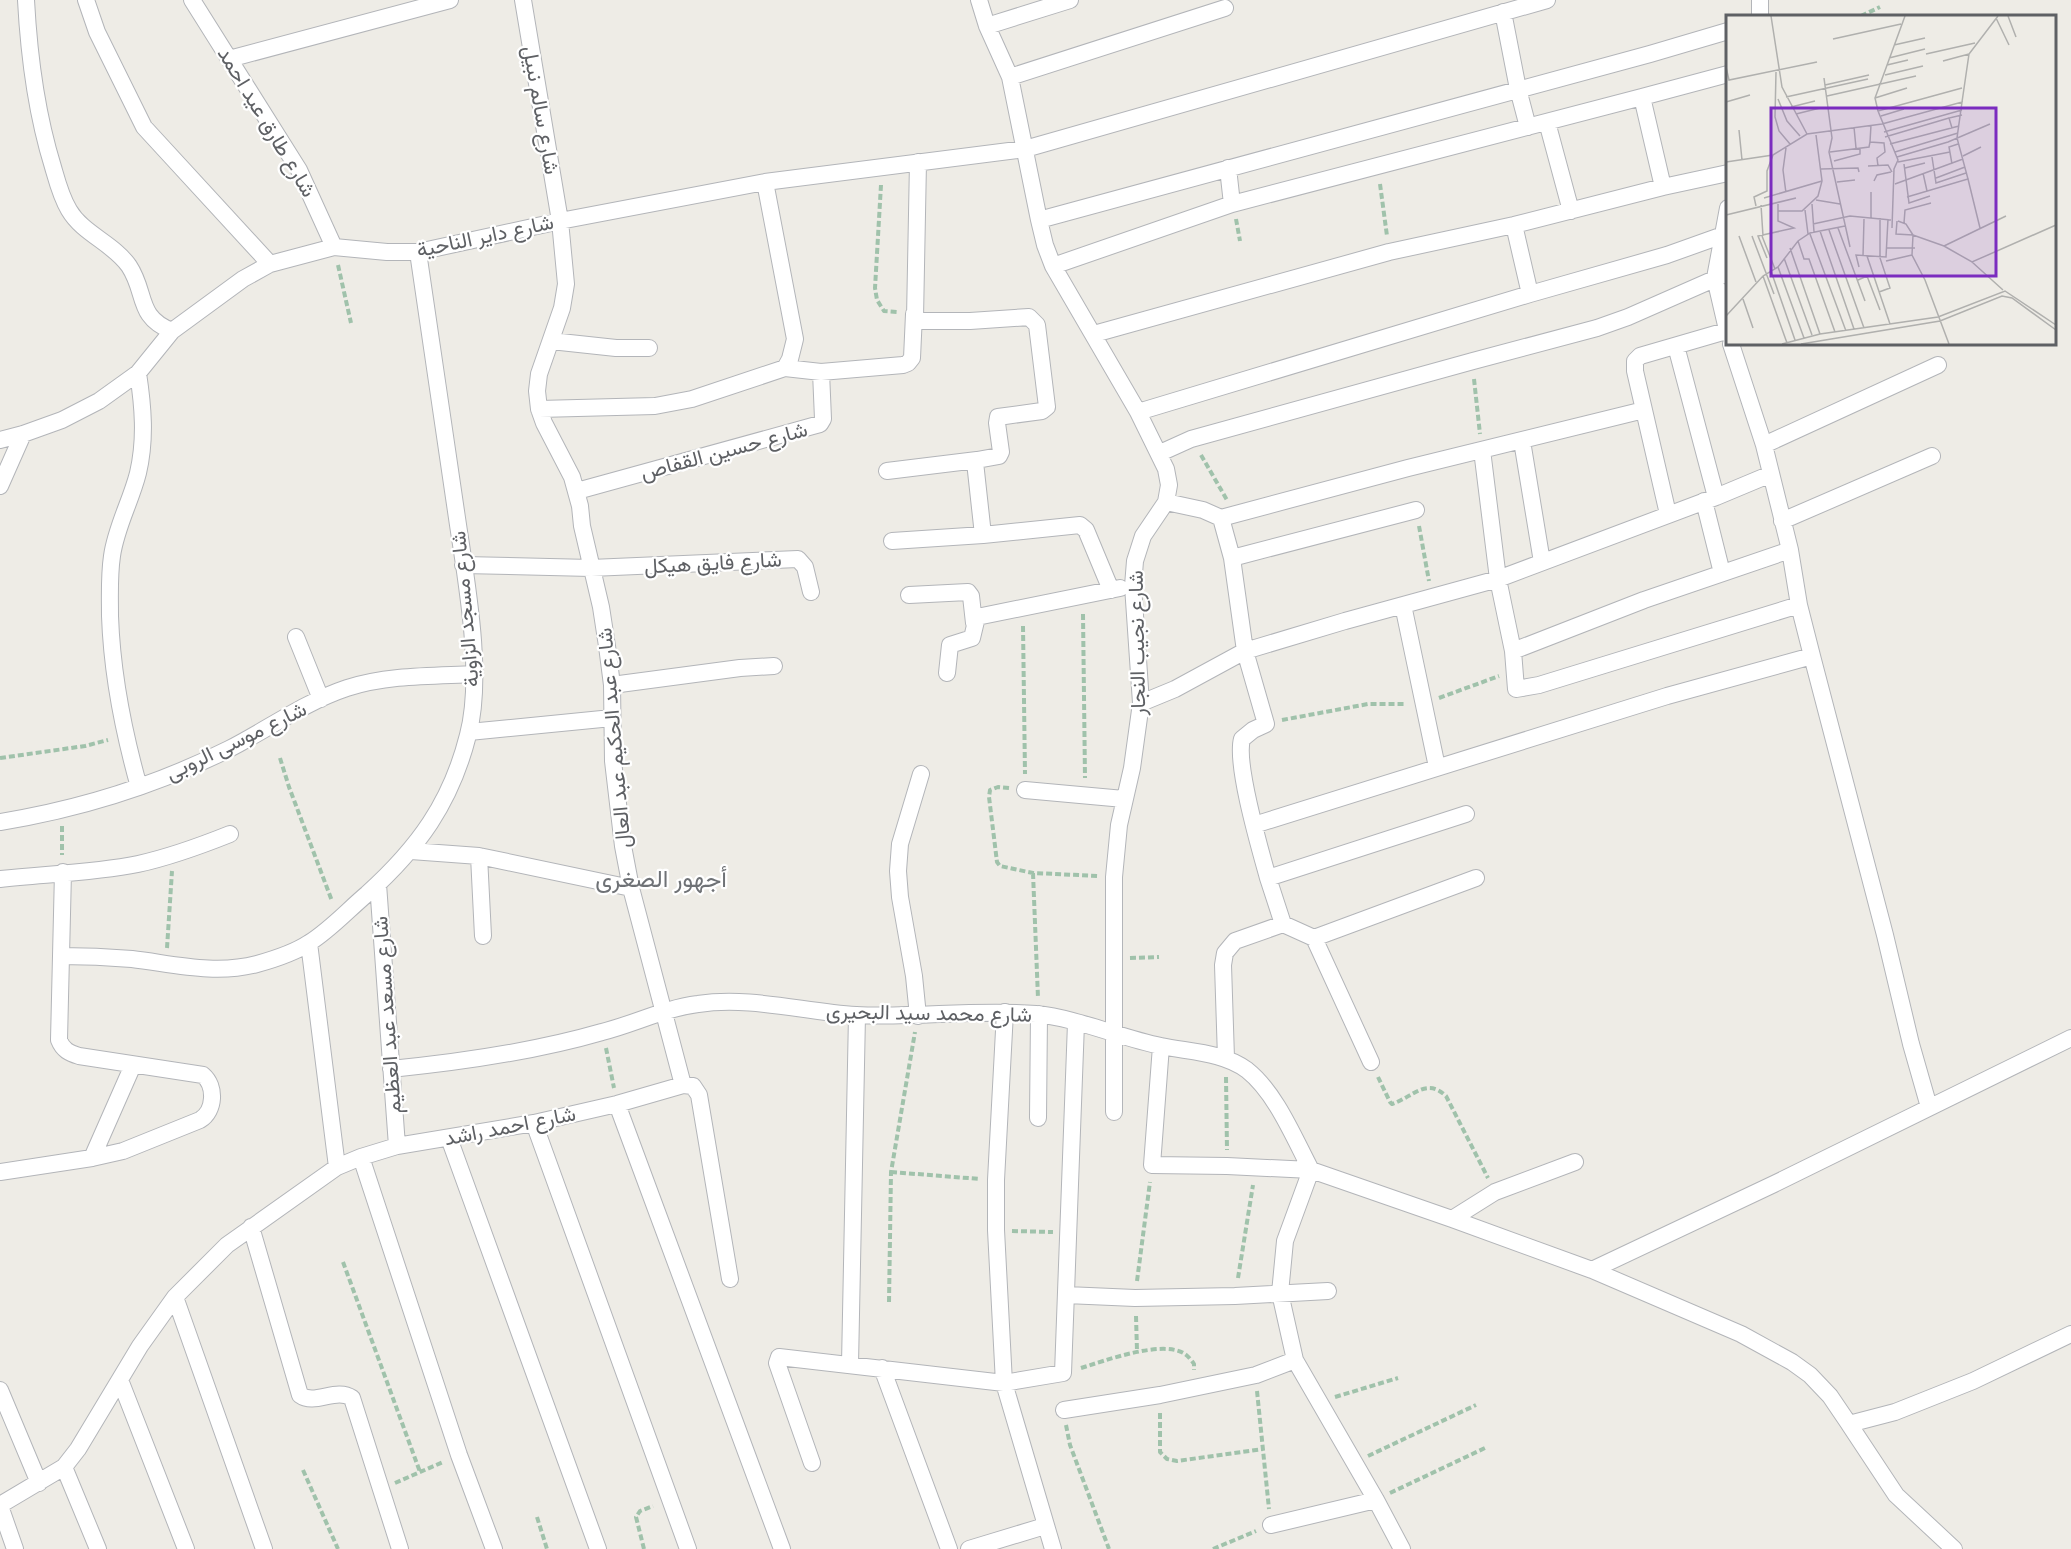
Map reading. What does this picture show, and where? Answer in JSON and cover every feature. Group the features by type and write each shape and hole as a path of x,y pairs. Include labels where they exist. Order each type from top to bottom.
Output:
{"street":[{"path":"26,0 33,89 45,141 61,192 70,211 84,227 117,252 129,267 138,283 148,315 159,326 172,331"},
{"path":"86,0 97,32 144,127 270,264"},
{"name":"شارع طارق عيد احمد","path":"192,0 299,170 334,247"},
{"path":"229,59 450,0"},
{"name":"شارع سالم نبيل","path":"523,0 560,221"},
{"path":"979,0 987,26 1010,77 1045,245 1053,266 1094,334 1160,453 1169,485 1166,502 1228,516 1644,410"},
{"path":"987,26 1070,0"},
{"name":"شارع داير الناحية","path":"0,440 62,420 99,401 138,373 172,331 243,279 270,264 334,247 387,252 418,252 560,221 765,182 1025,149 1547,0"},
{"path":"1010,77 1225,9"},
{"path":"1503,12 1528,127"},
{"path":"1039,220 1726,32"},
{"path":"1053,266 1233,204 1726,75"},
{"path":"1642,97 1663,187"},
{"path":"1546,122 1571,211"},
{"path":"539,409 674,404 784,368 821,372 908,363 913,352 918,162"},
{"path":"1228,168 1233,204"},
{"path":"1094,334 1389,252 1514,225 1726,173"},
{"path":"765,182 795,339 794,350 784,368"},
{"path":"1726,218 1721,276 1726,319"},
{"name":"شارع عبد الحكيم عبد العال","path":"560,221 566,284 562,308 539,374 537,391 539,409 577,491 591,568 601,607 612,685 616,804 631,888 683,1085"},
{"path":"1514,225 1530,294"},
{"path":"1138,412 1667,255 1723,234"},
{"name":"شارع مسجد الزاوية","path":"61,956 131,959 196,969 226,969 256,964 285,955 309,943 378,884 411,851 436,815 456,775 469,732 474,674 464,565 418,252"},
{"path":"1160,453 1191,439 1473,360 1597,328 1628,317 1721,276"},
{"path":"887,471 995,457 1001,452 998,417 1042,411 1048,403 1037,325 1033,320 1023,317 970,321 920,321 915,318 914,314"},
{"path":"1668,514 1635,371 1635,360 1640,356 1676,346 1726,336"},
{"path":"551,341 616,348 650,348"},
{"path":"1731,345 1764,445 1790,550 1799,605 1929,1107"},
{"path":"1676,346 1710,499 1722,573"},
{"path":"1764,445 1938,365"},
{"name":"شارع حسين القفاص","path":"577,491 820,424 823,419 821,372"},
{"path":"138,373 143,406 144,440 138,473 112,552 109,575 111,644 116,690 124,735 139,787"},
{"path":"0,486 23,434"},
{"path":"1522,441 1542,562"},
{"path":"1482,450 1498,579 1513,651 1516,689 1527,688 1799,605"},
{"path":"1782,520 1932,456"},
{"path":"977,460 975,465 983,535"},
{"path":"1141,703 1175,689 1245,651 1498,579 1771,474"},
{"name":"شارع نجيب النجار","path":"1114,1112 1114,877 1118,834 1132,768 1141,703 1133,586 1135,561 1143,536 1166,502"},
{"path":"1232,558 1416,510"},
{"path":"1228,516 1245,651 1266,724 1253,730 1242,739 1242,767 1254,825 1283,924"},
{"path":"892,541 1080,525 1086,530 1112,590"},
{"path":"1513,651 1644,600 1790,550"},
{"name":"شارع فايق هيكل","path":"591,568 798,559 805,567 811,592"},
{"path":"464,565 591,568"},
{"path":"974,623 980,616 1133,586"},
{"path":"909,595 968,592 971,596 974,623 972,638 950,645 947,673"},
{"path":"1403,605 1437,767"},
{"path":"296,637 321,699"},
{"path":"1254,825 1667,696 1812,656"},
{"path":"612,685 740,668 774,666"},
{"name":"شارع موسى الروبى","path":"0,822 61,811 139,787 229,749 321,699 347,688 375,681 474,674"},
{"path":"469,732 612,718"},
{"path":"918,1016 898,870 900,844 921,774"},
{"path":"1025,790 1124,800"},
{"path":"1268,878 1466,814"},
{"path":"0,879 100,870 173,856 230,834"},
{"path":"411,851 479,856 631,888"},
{"path":"479,856 483,936"},
{"path":"0,1172 123,1151 200,1120 210,1112 210,1084 203,1075 79,1056 67,1051 61,1045 59,1040 63,872"},
{"path":"1314,938 1476,878"},
{"name":"شارع مسعد عبد العظيم","path":"378,884 397,1146"},
{"path":"1226,1058 1222,965 1226,953 1235,941 1283,924 1314,938 1371,1062"},
{"path":"309,943 337,1167"},
{"name":"شارع محمد سيد البحيرى","path":"391,1069 462,1062 503,1055 603,1032 696,1004 758,1003 791,1009 857,1015 918,1016 1005,1012 1039,1014 1161,1046 1226,1058 1246,1069 1262,1085 1311,1170"},
{"path":"1005,1012 996,1180 996,1230 1004,1383 1053,1549"},
{"path":"1038,1118 1039,1014"},
{"path":"850,1364 857,1015"},
{"path":"812,1463 777,1360 783,1357 1004,1383 1063,1373 1076,1023"},
{"path":"1592,1270 1774,1185 2071,1038"},
{"path":"1161,1046 1152,1165 1311,1170 1592,1270 1741,1334 1792,1362 1830,1396 1896,1495 1954,1549"},
{"path":"92,1158 133,1065"},
{"path":"683,1085 693,1086 699,1095 730,1279"},
{"name":"شارع احمد راشد","path":"64,1467 78,1449 140,1346 176,1297 227,1245 337,1167 397,1146 534,1123 617,1104 683,1085"},
{"path":"617,1104 782,1549"},
{"path":"534,1123 688,1549"},
{"path":"449,1138 598,1549"},
{"path":"361,1157 459,1455 494,1549"},
{"path":"1452,1219 1495,1192 1575,1162"},
{"path":"1311,1170 1285,1241 1280,1293 1295,1360 1402,1549"},
{"path":"251,1227 300,1395 308,1399 345,1394 352,1398 400,1549"},
{"path":"1066,1295 1135,1298 1328,1291"},
{"path":"176,1297 264,1549"},
{"path":"1849,1424 1894,1412 1973,1381 2071,1334"},
{"path":"1064,1410 1160,1395 1256,1375 1295,1360"},
{"path":"882,1368 949,1549"},
{"path":"120,1380 186,1549"},
{"path":"0,1390 39,1483"},
{"path":"15,1549 0,1505 64,1467 98,1549"},
{"path":"1270,1525 1376,1500"},
{"path":"969,1549 1045,1526"}],"path":[{"path":"1863,15 1880,8"},
{"path":"882,167 875,288 877,300 884,311 914,314"},
{"path":"1378,167 1389,252"},
{"path":"334,247 351,323"},
{"path":"1473,360 1482,450"},
{"path":"1191,439 1228,516"},
{"path":"1416,510 1432,596"},
{"path":"1083,595 1085,796"},
{"path":"1023,607 1025,790 998,787 990,790 997,862 1000,866 1033,873 1114,877"},
{"path":"1266,724 1368,704 1423,704 1514,670"},
{"path":"0,758 84,746 124,735"},
{"path":"280,758 339,919"},
{"path":"61,811 63,872"},
{"path":"166,964 173,856"},
{"path":"1033,873 1039,1014"},
{"path":"1113,958 1159,957"},
{"path":"889,1302 891,1172 918,1016"},
{"path":"603,1032 617,1104"},
{"path":"1226,1058 1227,1166"},
{"path":"1371,1062 1390,1103 1394,1104 1427,1087 1439,1089 1446,1096 1495,1192"},
{"path":"1137,1351 1135,1298 1152,1165"},
{"path":"1235,1296 1256,1168"},
{"path":"891,1172 996,1180"},
{"path":"996,1230 1068,1233"},
{"path":"343,1262 420,1472"},
{"path":"1063,1373 1137,1351 1172,1349 1185,1354 1194,1364 1194,1387"},
{"path":"1214,1549 1270,1525 1256,1375"},
{"path":"1320,1402 1398,1378"},
{"path":"1160,1395 1160,1452 1167,1459 1177,1461 1263,1449"},
{"path":"1354,1463 1476,1406"},
{"path":"1064,1410 1070,1444 1109,1549"},
{"path":"1376,1500 1487,1447"},
{"path":"380,1489 459,1455"},
{"path":"303,1470 338,1549"},
{"path":"644,1549 636,1517 640,1511 671,1499"},
{"path":"537,1517 547,1549"}],"district":[{"name":"أجهور الصغرى","path":"661,879"}]}
